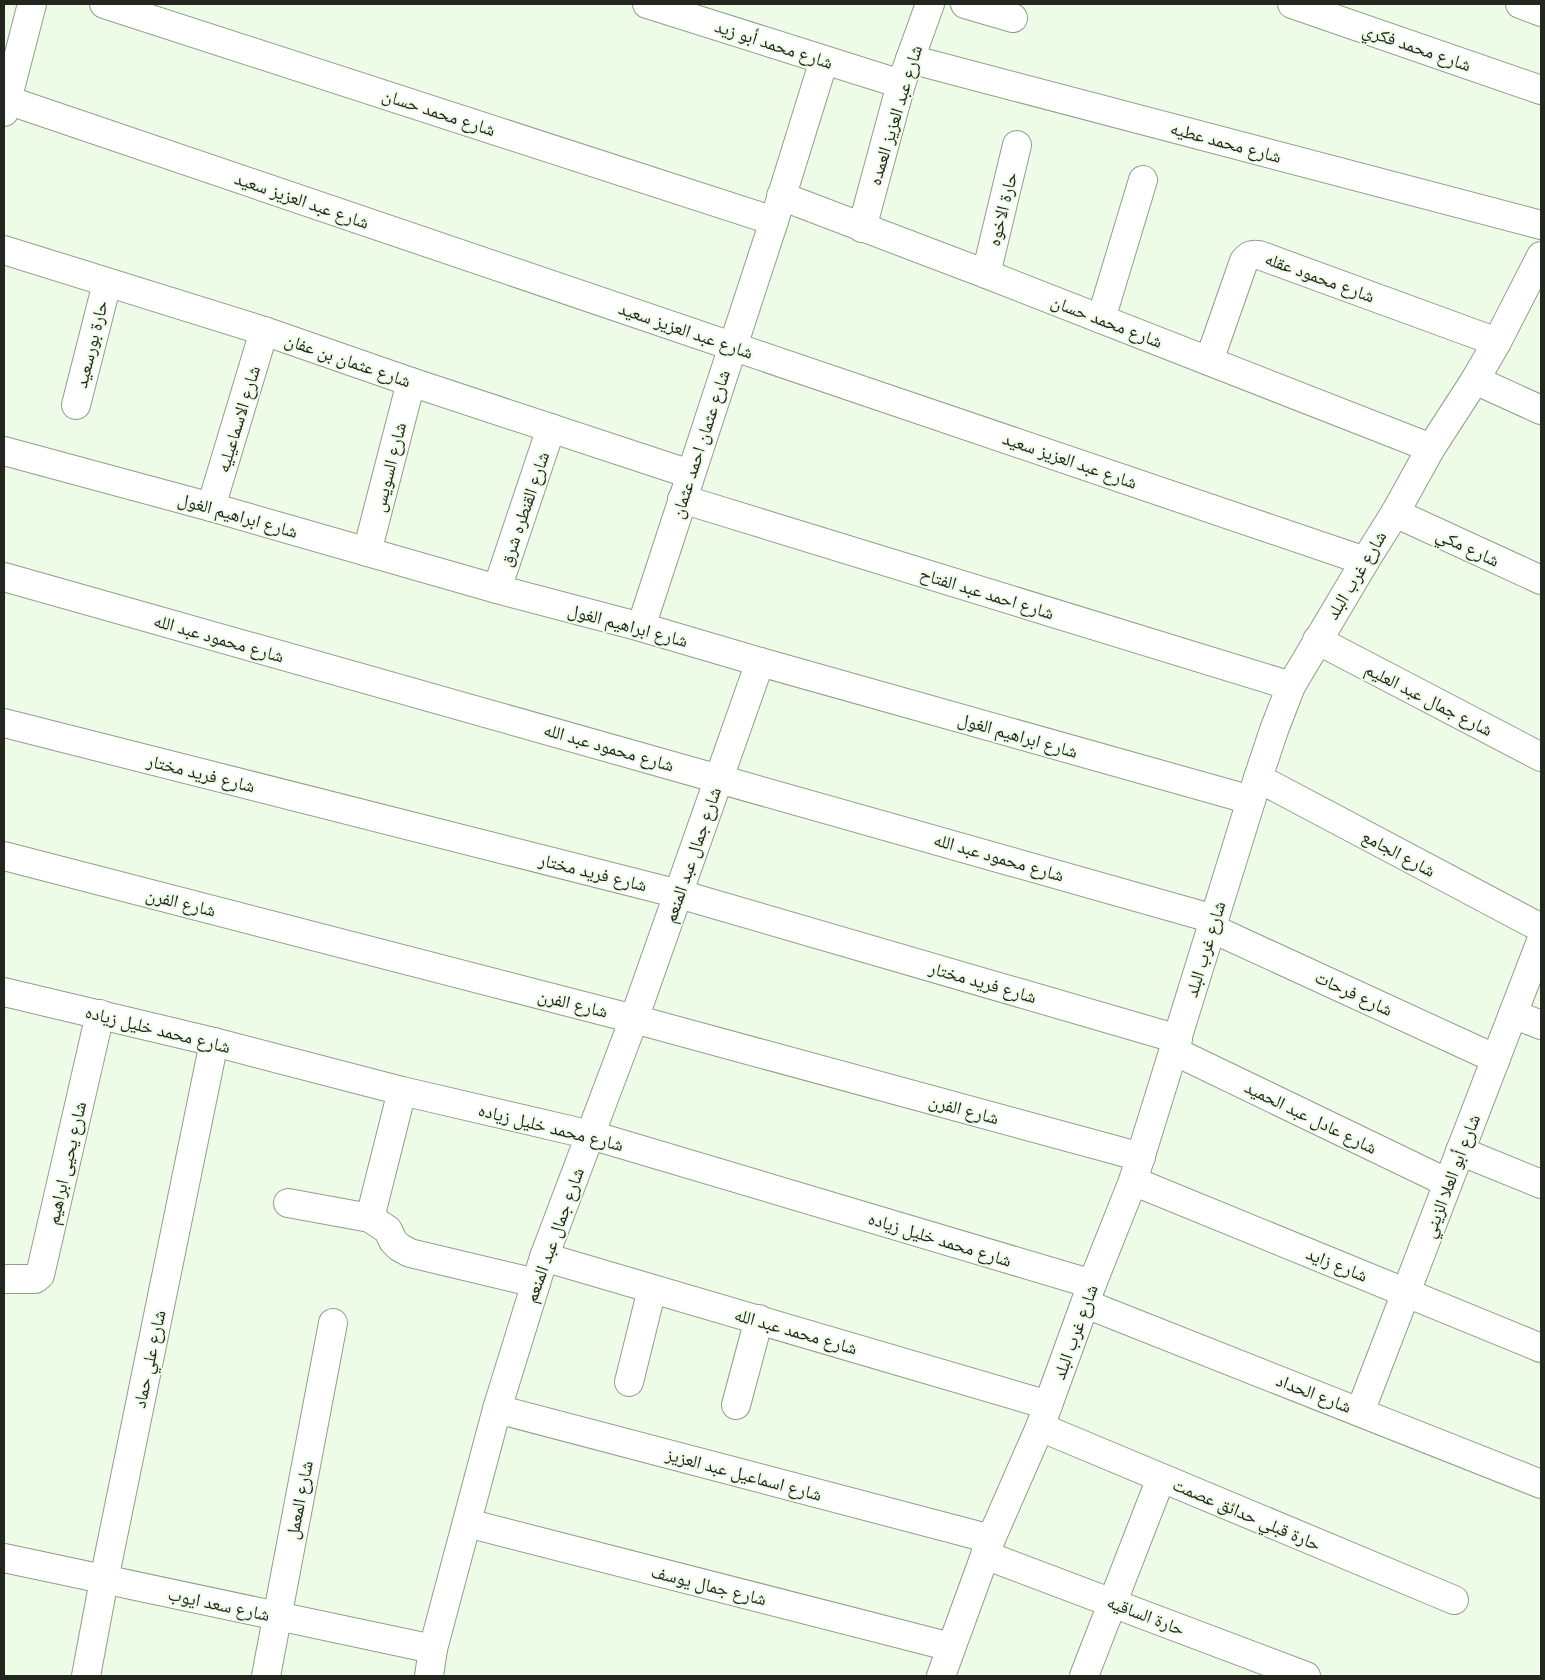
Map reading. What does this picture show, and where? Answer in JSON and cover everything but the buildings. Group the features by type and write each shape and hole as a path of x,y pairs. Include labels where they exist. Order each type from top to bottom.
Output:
{"street":[{"path":"5,106 32,4"},
{"name":"شارع محمد حسان","path":"104,4 777,209 862,228 1209,360 1432,448"},
{"name":"شارع محمد أبو زيد","path":"646,4 901,84"},
{"name":"شارع عبد العزيز العمده","path":"862,228 901,84 930,4"},
{"path":"965,4 1013,18"},
{"name":"شارع محمد فكري","path":"1292,4 1342,12 1541,90"},
{"path":"1520,4 1541,12"},
{"name":"شارع محمد عطيه","path":"910,59 1541,225"},
{"name":"شارع عثمان احمد عثمان","path":"640,627 824,60"},
{"name":"شارع عبد العزيز سعيد","path":"5,106 732,345 1365,561"},
{"name":"حارة الاخوه","path":"986,274 1017,145"},
{"path":"1101,319 1143,180"},
{"name":"شارع عثمان بن عفان","path":"4,250 264,331 552,428 686,487"},
{"name":"شارع محمود عقله","path":"1209,360 1244,260 1253,254 1259,254 1497,342"},
{"name":"شارع غرب البلد","path":"940,1676 988,1547 1044,1416 1137,1169 1254,789 1291,686 1432,448 1476,380 1541,256"},
{"name":"حارة بورسعيد","path":"76,405 107,282"},
{"name":"شارع الاسماعيليه","path":"211,507 264,331"},
{"path":"1476,380 1541,410"},
{"name":"شارع السويس","path":"367,552 411,382"},
{"name":"شارع القنطره شرق","path":"497,589 552,428"},
{"name":"شارع ابراهيم الغول","path":"4,451 211,507 760,662 1254,789"},
{"name":"شارع احمد عبد الفتاح","path":"686,487 1291,686"},
{"name":"شارع مكي","path":"1395,513 1541,580"},
{"name":"شارع محمود عبد الله","path":"4,577 719,778 1213,923"},
{"name":"شارع جمال عبد العليم","path":"1317,640 1541,757"},
{"name":"شارع جمال عبد المنعم","path":"429,1676 434,1649 497,1409 544,1257 634,1019 760,662"},
{"name":"شارع فريد مختار","path":"4,723 679,894 1176,1045"},
{"name":"شارع الجامع","path":"1254,789 1541,928"},
{"name":"شارع الفرن","path":"4,856 634,1019 1137,1169"},
{"name":"شارع فرحات","path":"1213,923 1496,1059"},
{"name":"شارع أبو العلا الزيني","path":"1360,1412 1541,941"},
{"name":"شارع محمد خليل زياده","path":"4,992 214,1042 402,1091 591,1135 1089,1294"},
{"name":"شارع يحيى ابراهيم","path":"4,1279 35,1279 40,1275 100,1014"},
{"path":"1513,1014 1541,1025"},
{"name":"شارع علي حماد","path":"86,1676 214,1042"},
{"name":"شارع عادل عبد الحميد","path":"1176,1045 1448,1183"},
{"path":"370,1218 402,1091"},
{"path":"1460,1151 1541,1184"},
{"name":"شارع زايد","path":"1137,1169 1406,1292 1541,1348"},
{"path":"288,1203 370,1218 388,1230 393,1241 410,1253 536,1283"},
{"name":"شارع محمد عبد الله","path":"544,1257 759,1319 1044,1416"},
{"path":"629,1382 652,1289"},
{"name":"شارع الحداد","path":"1089,1294 1360,1412 1541,1484"},
{"path":"736,1405 759,1319"},
{"name":"شارع المعمل","path":"266,1676 332,1323"},
{"name":"شارع اسماعيل عبد العزيز","path":"497,1409 988,1547"},
{"name":"حارة قبلي حدائق عصمت","path":"1044,1416 1161,1478 1454,1600"},
{"path":"1084,1676 1161,1478"},
{"name":"شارع جمال يوسف","path":"467,1523 951,1648"},
{"name":"حارة الساقيه","path":"988,1547 1113,1603 1306,1676"},
{"name":"شارع سعد ايوب","path":"4,1558 434,1649"}]}
